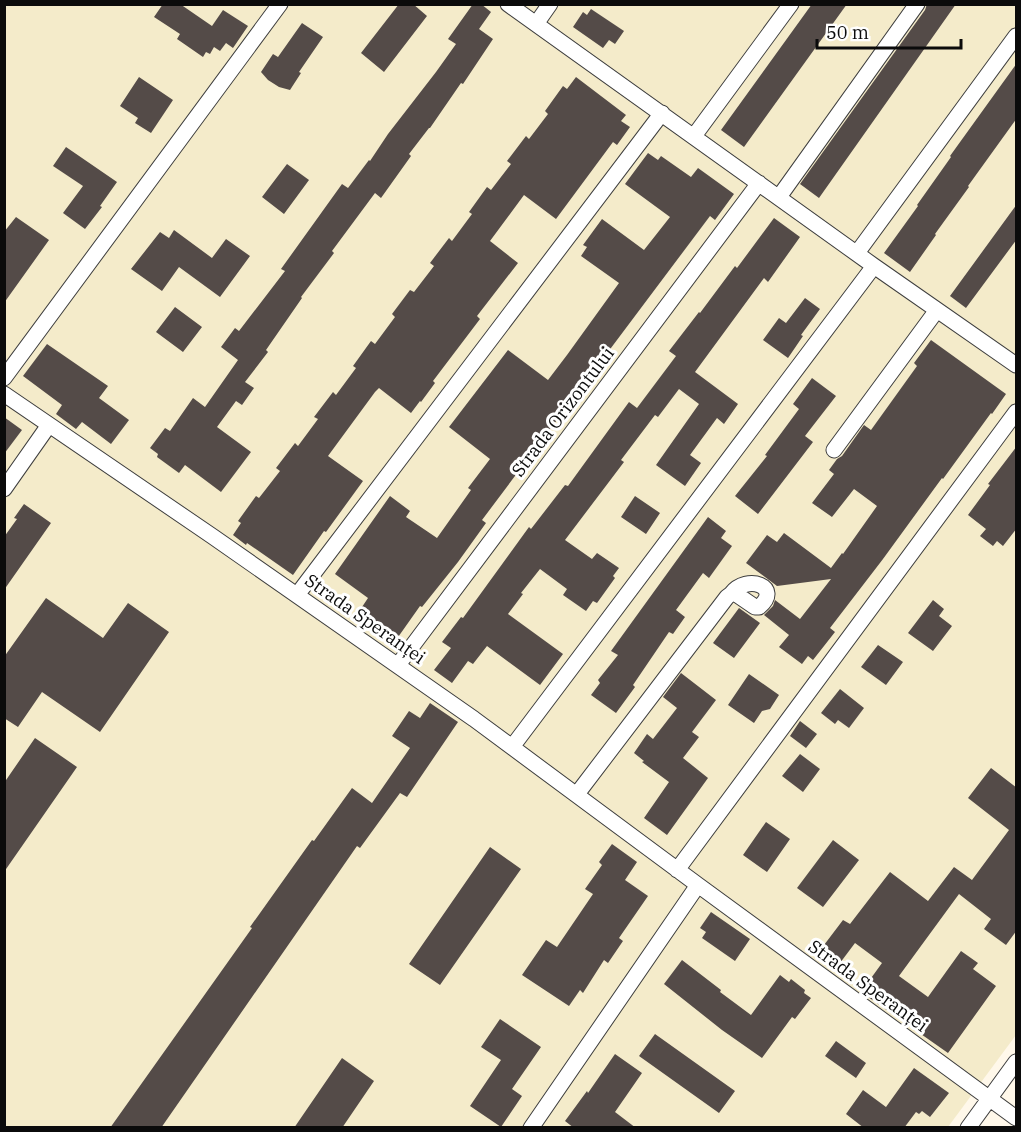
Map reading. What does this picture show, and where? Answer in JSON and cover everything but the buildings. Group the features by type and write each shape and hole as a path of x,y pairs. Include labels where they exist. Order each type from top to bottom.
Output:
{"street":[{"path":"4,378 280,4"},
{"path":"508,4 874,266 1017,365"},
{"path":"536,24 550,4"},
{"path":"694,136 791,4"},
{"path":"779,197 917,4"},
{"path":"857,253 1017,36"},
{"path":"297,595 662,113"},
{"name":"Strada Orizontului","path":"398,666 759,183"},
{"path":"512,747 874,266"},
{"path":"834,450 937,310"},
{"name":"Strada Speranței","path":"4,394 297,595 512,747 1017,1119"},
{"path":"677,870 1017,412"},
{"path":"4,489 49,425"},
{"path":"577,794 731,594"},
{"path":"531,1128 698,885"},
{"path":"968,1128 1017,1062"}],"shaded area":[{"path":"5,5 1016,5 1016,1035 948,1127 5,1128"}]}
